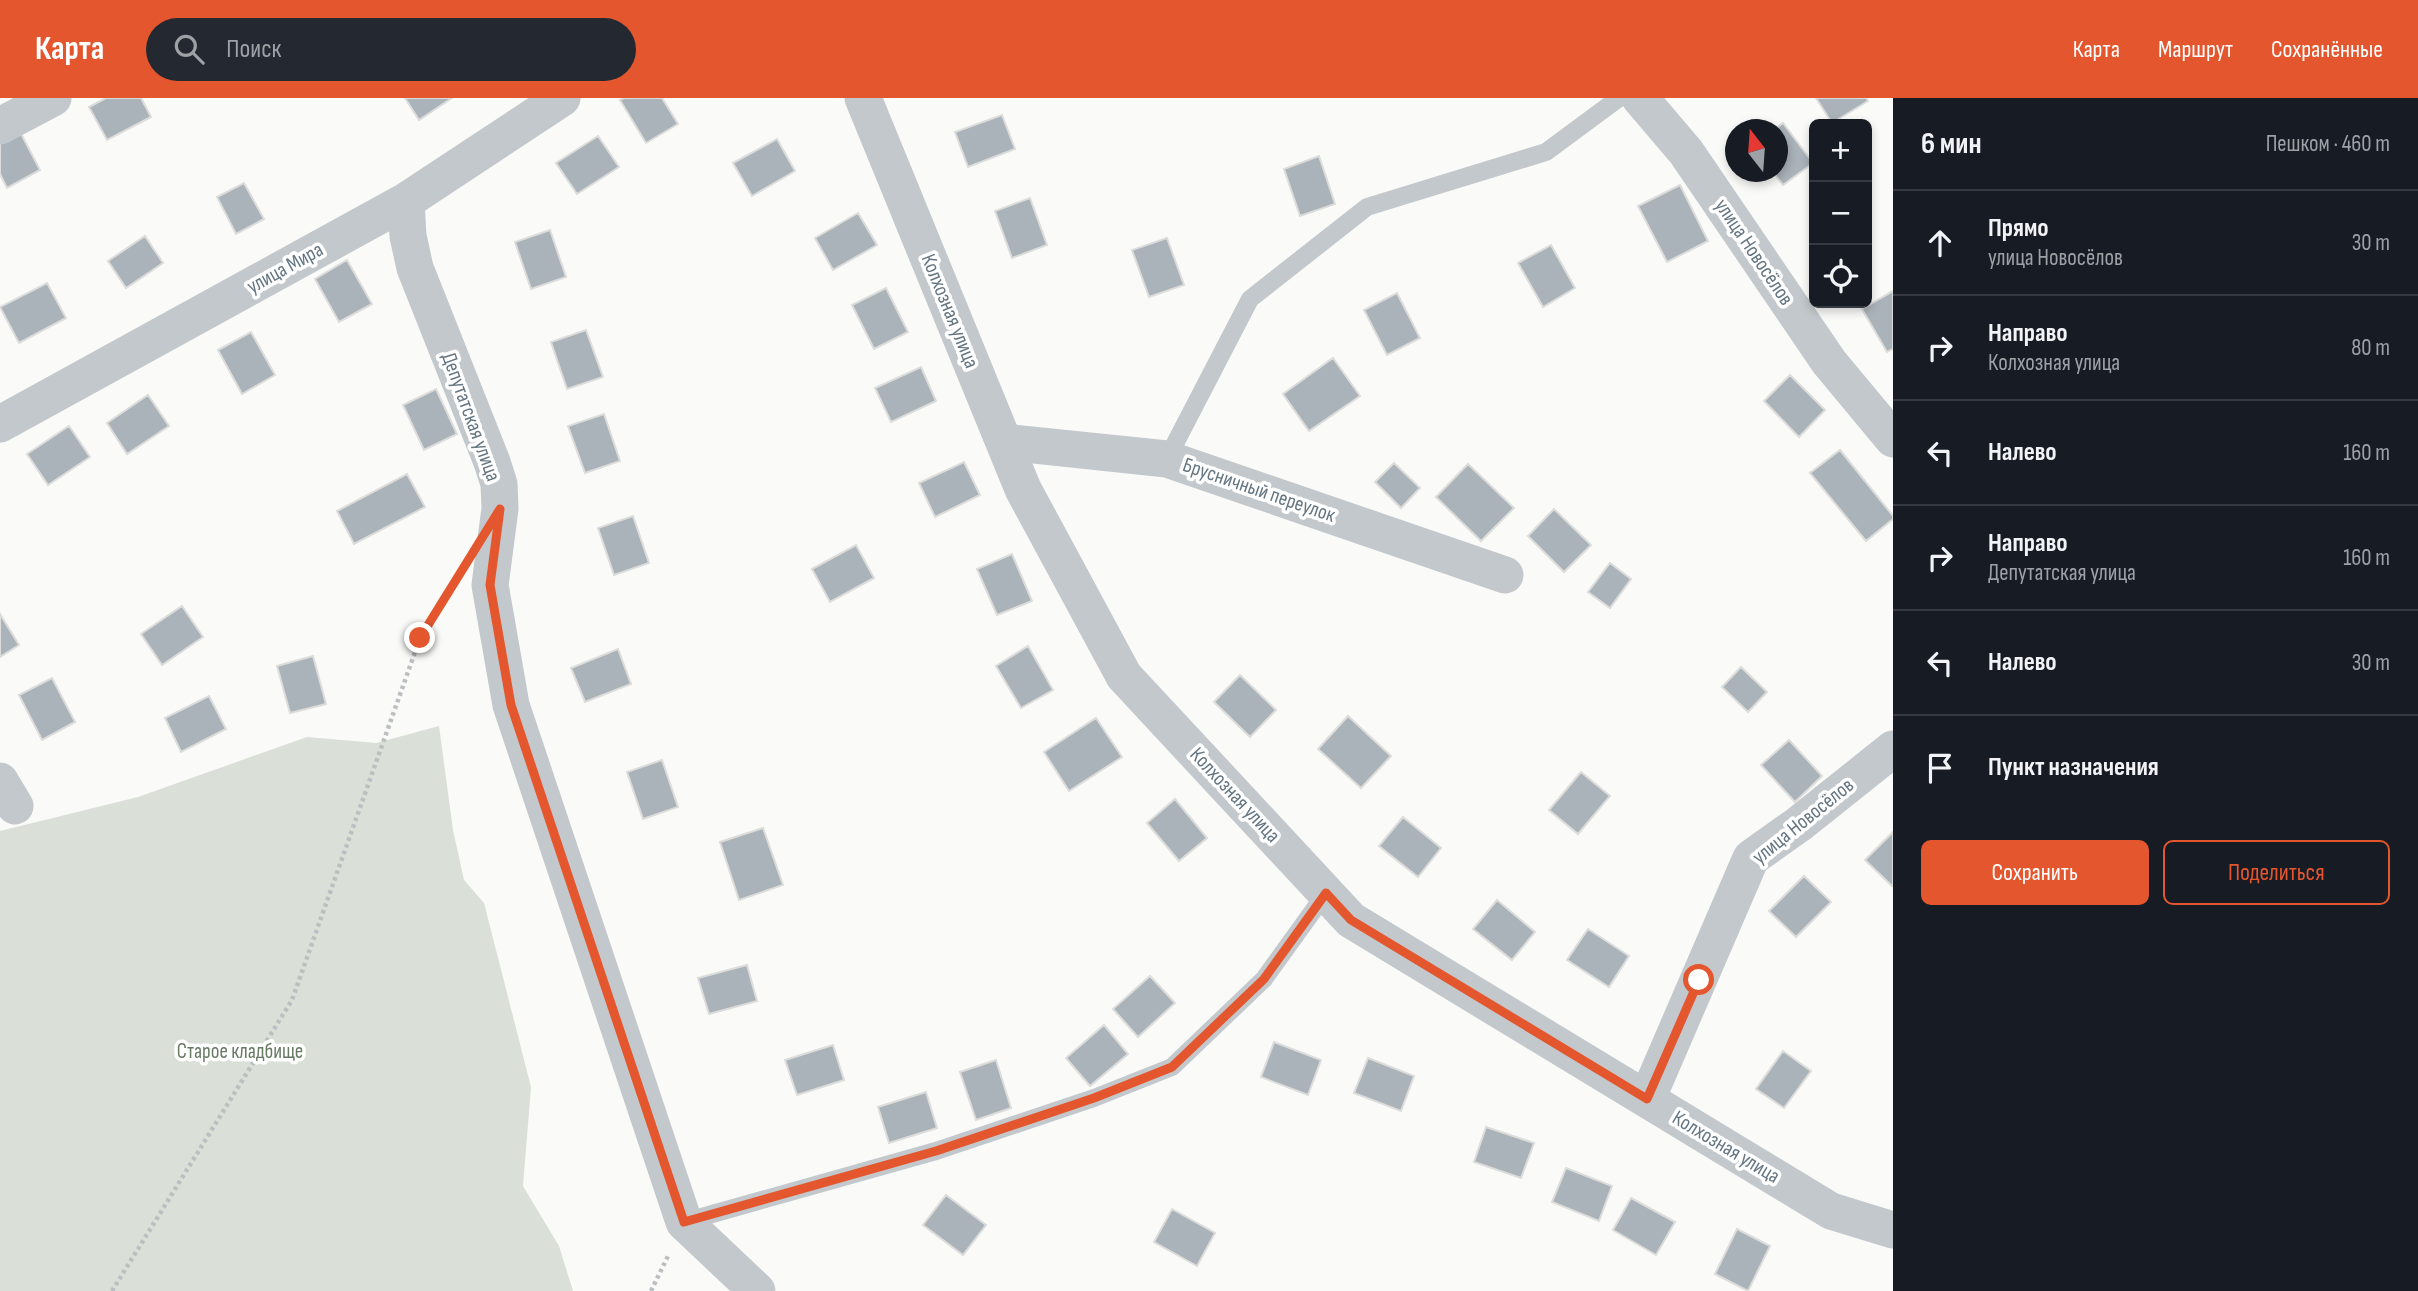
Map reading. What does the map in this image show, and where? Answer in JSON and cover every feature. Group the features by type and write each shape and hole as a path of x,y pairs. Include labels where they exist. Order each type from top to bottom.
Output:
{"street":[{"path":"0,126 52,98"},
{"name":"улица Мира","path":"0,424 406,201 562,98"},
{"name":"Колхозная улица","path":"863,98 1023,489 1124,676 1351,920 1831,1211 1893,1230"},
{"name":"улица Новосёлов","path":"1640,98 1686,152 1829,362 1893,439"},
{"name":"Депутатская улица","path":"406,201 408,236 415,268 499,484 500,509 490,585 511,705 684,1222 757,1291"},
{"name":"Брусничный переулок","path":"1004,442 1167,458 1505,575"},
{"name":"улица Новосёлов","path":"1647,1099 1751,858 1799,824 1893,749"}],"lane":[{"path":"1167,458 1250,299 1367,207 1546,152 1619,98"},
{"path":"684,1222 936,1151 1094,1098 1172,1067 1264,979 1326,893"}],"path":[{"path":"112,1291 292,1000 420,638 457,579"}],"green space":[{"name":"Старое кладбище","path":"439,726 453,830 464,880 484,903 531,1087 523,1186 559,1246 573,1291 0,1291 0,831 138,797 307,737 376,743"}],"building":[{"path":"106,98 141,98 151,117 107,140 89,107"},
{"path":"405,98 452,98 419,120"},
{"path":"662,98 678,124 646,143 620,100"},
{"path":"1816,98 1866,98 1868,101 1839,119 1829,119"},
{"path":"1002,115 1015,149 968,167 955,132"},
{"path":"17,126 40,170 7,188 0,174 0,135"},
{"path":"1788,130 1809,158 1809,166 1788,181"},
{"path":"598,136 619,167 577,194 556,163"},
{"path":"777,139 795,171 752,196 733,163"},
{"path":"1319,156 1335,204 1300,216 1284,169"},
{"path":"244,183 264,219 236,234 217,197"},
{"path":"1680,185 1708,241 1667,262 1638,206"},
{"path":"1030,198 1047,245 1012,258 995,211"},
{"path":"858,213 877,245 833,270 815,238"},
{"path":"550,230 566,277 531,289 515,242"},
{"path":"145,236 163,263 126,288 108,261"},
{"path":"1167,238 1184,285 1149,297 1132,250"},
{"path":"1551,245 1575,288 1543,307 1518,263"},
{"path":"347,260 372,304 339,322 315,279"},
{"path":"47,283 66,318 19,343 0,307"},
{"path":"886,288 908,332 874,349 852,305"},
{"path":"1893,291 1893,349 1887,352 1862,309 1872,308 1872,303"},
{"path":"1397,293 1420,338 1387,355 1364,310"},
{"path":"586,330 603,377 567,389 551,342"},
{"path":"251,332 275,375 242,394 218,350"},
{"path":"1333,358 1360,396 1309,431 1283,394"},
{"path":"921,367 936,401 891,422 875,388"},
{"path":"1790,375 1825,410 1799,437 1764,401"},
{"path":"436,389 457,434 424,450 403,405"},
{"path":"148,395 169,426 127,454 107,423"},
{"path":"604,414 620,461 585,473 568,426"},
{"path":"69,426 90,457 48,485 27,454"},
{"path":"1840,450 1893,516 1893,519 1866,541 1810,473"},
{"path":"964,462 980,495 935,517 919,483"},
{"path":"1394,463 1420,488 1401,508 1375,482"},
{"path":"1468,464 1514,508 1481,541 1436,497"},
{"path":"407,474 425,507 354,544 337,511"},
{"path":"1554,509 1591,545 1564,572 1528,536"},
{"path":"633,516 649,563 614,575 598,528"},
{"path":"856,545 874,578 830,602 812,569"},
{"path":"1012,554 1032,601 997,615 977,569"},
{"path":"1610,563 1631,579 1610,608 1588,592"},
{"path":"182,606 203,637 162,665 141,634"},
{"path":"0,614 19,645 0,657"},
{"path":"1028,646 1053,690 1021,708 996,666"},
{"path":"618,649 631,684 585,702 571,668"},
{"path":"313,656 326,704 290,713 277,666"},
{"path":"1741,667 1767,692 1748,712 1722,687"},
{"path":"1240,675 1276,710 1250,737 1214,702"},
{"path":"52,678 75,722 42,740 19,695"},
{"path":"209,696 226,729 181,752 165,718"},
{"path":"1348,716 1391,756 1361,788 1318,749"},
{"path":"1096,718 1122,757 1069,791 1044,752"},
{"path":"1789,740 1822,776 1795,802 1761,765"},
{"path":"662,760 678,807 643,819 627,772"},
{"path":"1581,772 1610,796 1578,834 1549,810"},
{"path":"1175,799 1207,838 1179,861 1147,823"},
{"path":"1403,817 1441,848 1418,877 1379,846"},
{"path":"763,828 783,885 739,900 720,842"},
{"path":"1893,832 1893,885 1892,886 1865,860"},
{"path":"1804,876 1831,902 1796,937 1769,911"},
{"path":"1497,900 1535,932 1512,960 1473,929"},
{"path":"1588,929 1629,956 1609,987 1567,960"},
{"path":"747,965 757,1001 709,1014 698,978"},
{"path":"1150,976 1175,1003 1138,1037 1113,1009"},
{"path":"1104,1025 1128,1054 1090,1086 1066,1058"},
{"path":"1274,1042 1321,1060 1308,1095 1261,1077"},
{"path":"833,1045 844,1080 797,1095 785,1060"},
{"path":"1783,1051 1811,1071 1784,1108 1756,1089"},
{"path":"1368,1058 1414,1076 1401,1111 1354,1093"},
{"path":"996,1060 1011,1108 976,1120 960,1072"},
{"path":"926,1092 937,1128 889,1143 878,1107"},
{"path":"1486,1127 1534,1143 1521,1178 1474,1162"},
{"path":"1566,1168 1612,1186 1599,1221 1552,1202"},
{"path":"946,1195 986,1225 963,1255 923,1225"},
{"path":"1631,1198 1675,1222 1656,1255 1613,1230"},
{"path":"1172,1209 1215,1233 1197,1266 1154,1242"},
{"path":"1737,1229 1770,1246 1748,1291 1715,1274"}],"route":[{"path":"420,638 500,509 490,585 511,705 684,1222 936,1151 1094,1098 1172,1067 1264,979 1326,893 1351,920 1647,1099 1699,980"}]}
